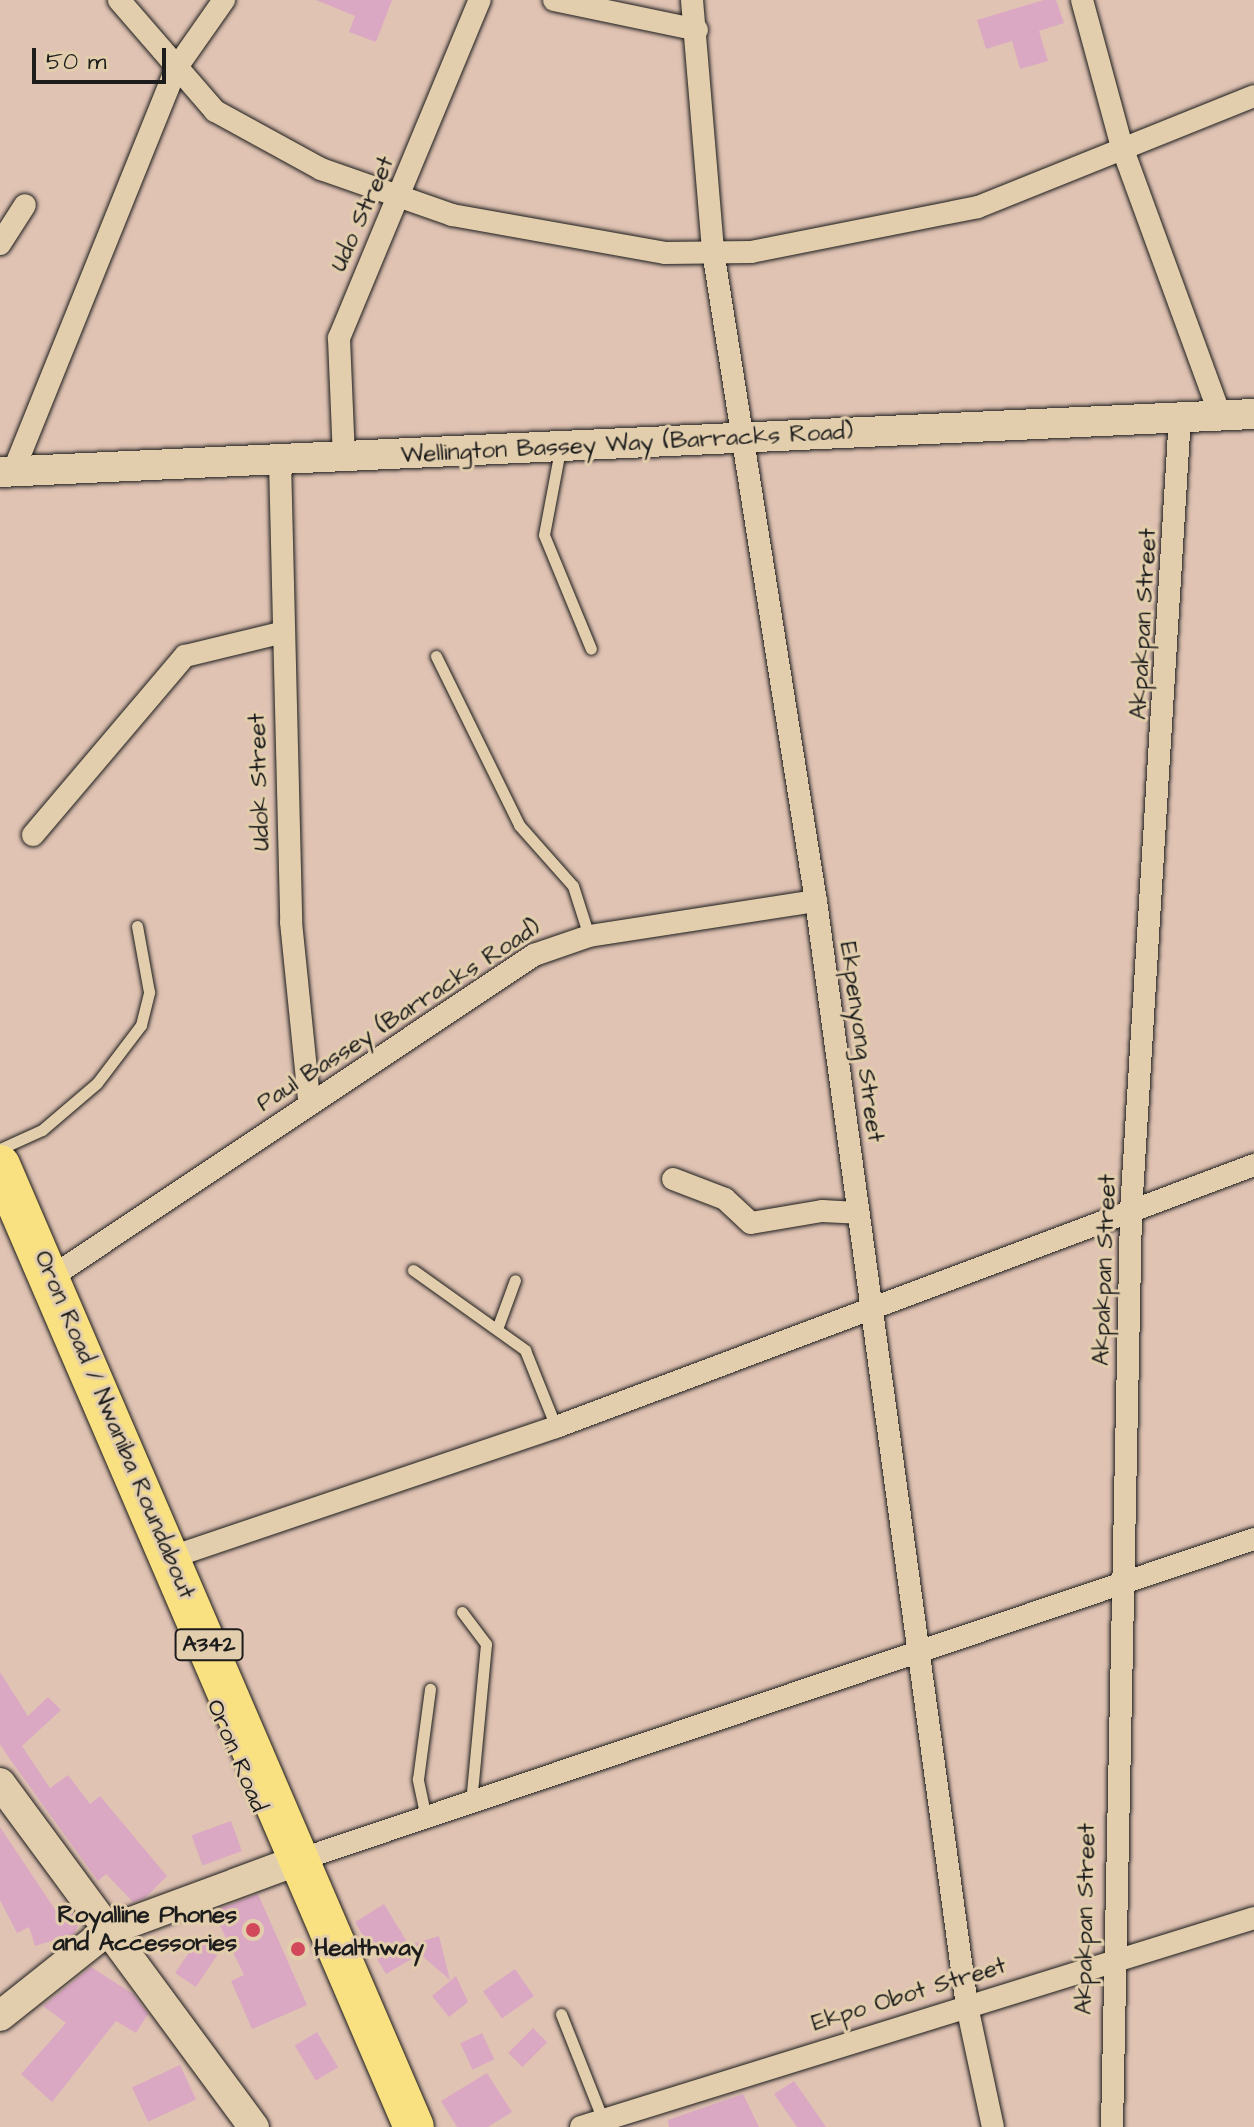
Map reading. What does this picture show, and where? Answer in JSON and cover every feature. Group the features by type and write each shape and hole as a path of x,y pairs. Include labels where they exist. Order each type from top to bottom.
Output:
{"highway":[{"name":"Oron Road / Nwaniba Roundabout","path":"0,1165 172,1557 290,1862 414,2127"},
{"name":"Oron Road","path":"0,1211 290,1862 390,2127"}],"main road":[{"name":"Wellington Bassey Way (Barracks Road)","path":"6,472 560,449 1254,414"},
{"path":"0,1783 254,2127"},
{"path":"0,2016 107,1931 290,1862"}],"street":[{"path":"119,0 226,118 399,201 636,249 751,252 909,225 978,207 1254,96"},
{"path":"6,472 177,67 224,0"},
{"name":"Udo Street","path":"344,458 339,338 399,201 480,0"},
{"path":"554,0 697,30"},
{"name":"Ekpenyong Street","path":"692,0 697,30 713,251 746,438 816,901 967,2006 993,2127"},
{"path":"1082,0 1122,147 1220,415"},
{"path":"0,244 25,205"},
{"name":"Akpakpan Street","path":"1112,2127 1110,1960 1131,1211 1180,417"},
{"name":"Udok Street","path":"280,461 280,633 291,922 309,1100"},
{"path":"33,835 185,656 280,633"},
{"name":"Paul Bassey (Barracks Road)","path":"50,1278 210,1176 309,1100 534,955 589,936 816,901"},
{"path":"172,1557 556,1427 871,1303 1254,1165"},
{"path":"673,1179 725,1199 751,1223 822,1211 858,1213"},
{"path":"290,1862 471,1804 1254,1539"},
{"name":"Ekpo Obot Street","path":"592,2123 1110,1960 1254,1918"}],"lane":[{"path":"560,449 544,535 591,649"},
{"path":"436,656 519,825 573,886 589,936"},
{"path":"0,1149 42,1130 97,1083 141,1025 149,992 137,926"},
{"path":"413,1270 525,1350 556,1427"},
{"path":"497,1329 515,1280"},
{"path":"462,1612 486,1644 471,1804"},
{"path":"426,1818 418,1779 430,1689"},
{"path":"561,2014 592,2123"}],"building":[{"path":"316,0 392,0 376,42 349,32 355,16"},
{"path":"1044,0 1056,0 1064,23 1039,31 1048,61 1020,69 1012,41 986,49 977,20"},
{"path":"0,1672 28,1716 48,1697 61,1710 22,1746 50,1788 68,1775 90,1804 100,1796 167,1876 145,1898 133,1902 106,1874 98,1881 7,1755 0,1744"},
{"path":"231,1821 242,1851 202,1865 192,1835"},
{"path":"0,1827 60,1917 73,1913 80,1921 74,1934 35,1946 29,1927 17,1933 0,1900"},
{"path":"258,1894 307,2005 252,2029 231,1981 244,1975 213,1911"},
{"path":"384,1904 409,1945 439,1936 450,1980 420,1954 386,1974 355,1922"},
{"path":"198,1939 219,1953 196,1987 175,1973"},
{"path":"91,1967 133,1994 148,2014 136,2033 116,2021 52,2102 21,2074 66,2023 43,2006"},
{"path":"515,1969 534,1996 502,2018 483,1991"},
{"path":"456,1976 468,2002 449,2017 432,1996"},
{"path":"533,2028 547,2042 522,2067 508,2053"},
{"path":"317,2032 338,2067 316,2081 295,2045"},
{"path":"482,2033 494,2059 473,2069 460,2043"},
{"path":"180,2065 196,2099 148,2122 132,2087"},
{"path":"487,2073 512,2112 488,2127 457,2127 441,2101"},
{"path":"794,2081 826,2127 797,2127 774,2094"},
{"path":"743,2094 759,2127 669,2127 668,2120"}],"place":[{"name":"Royalline Phones and Accessories","path":"253,1930"},
{"name":"Healthway","path":"298,1949"}]}
